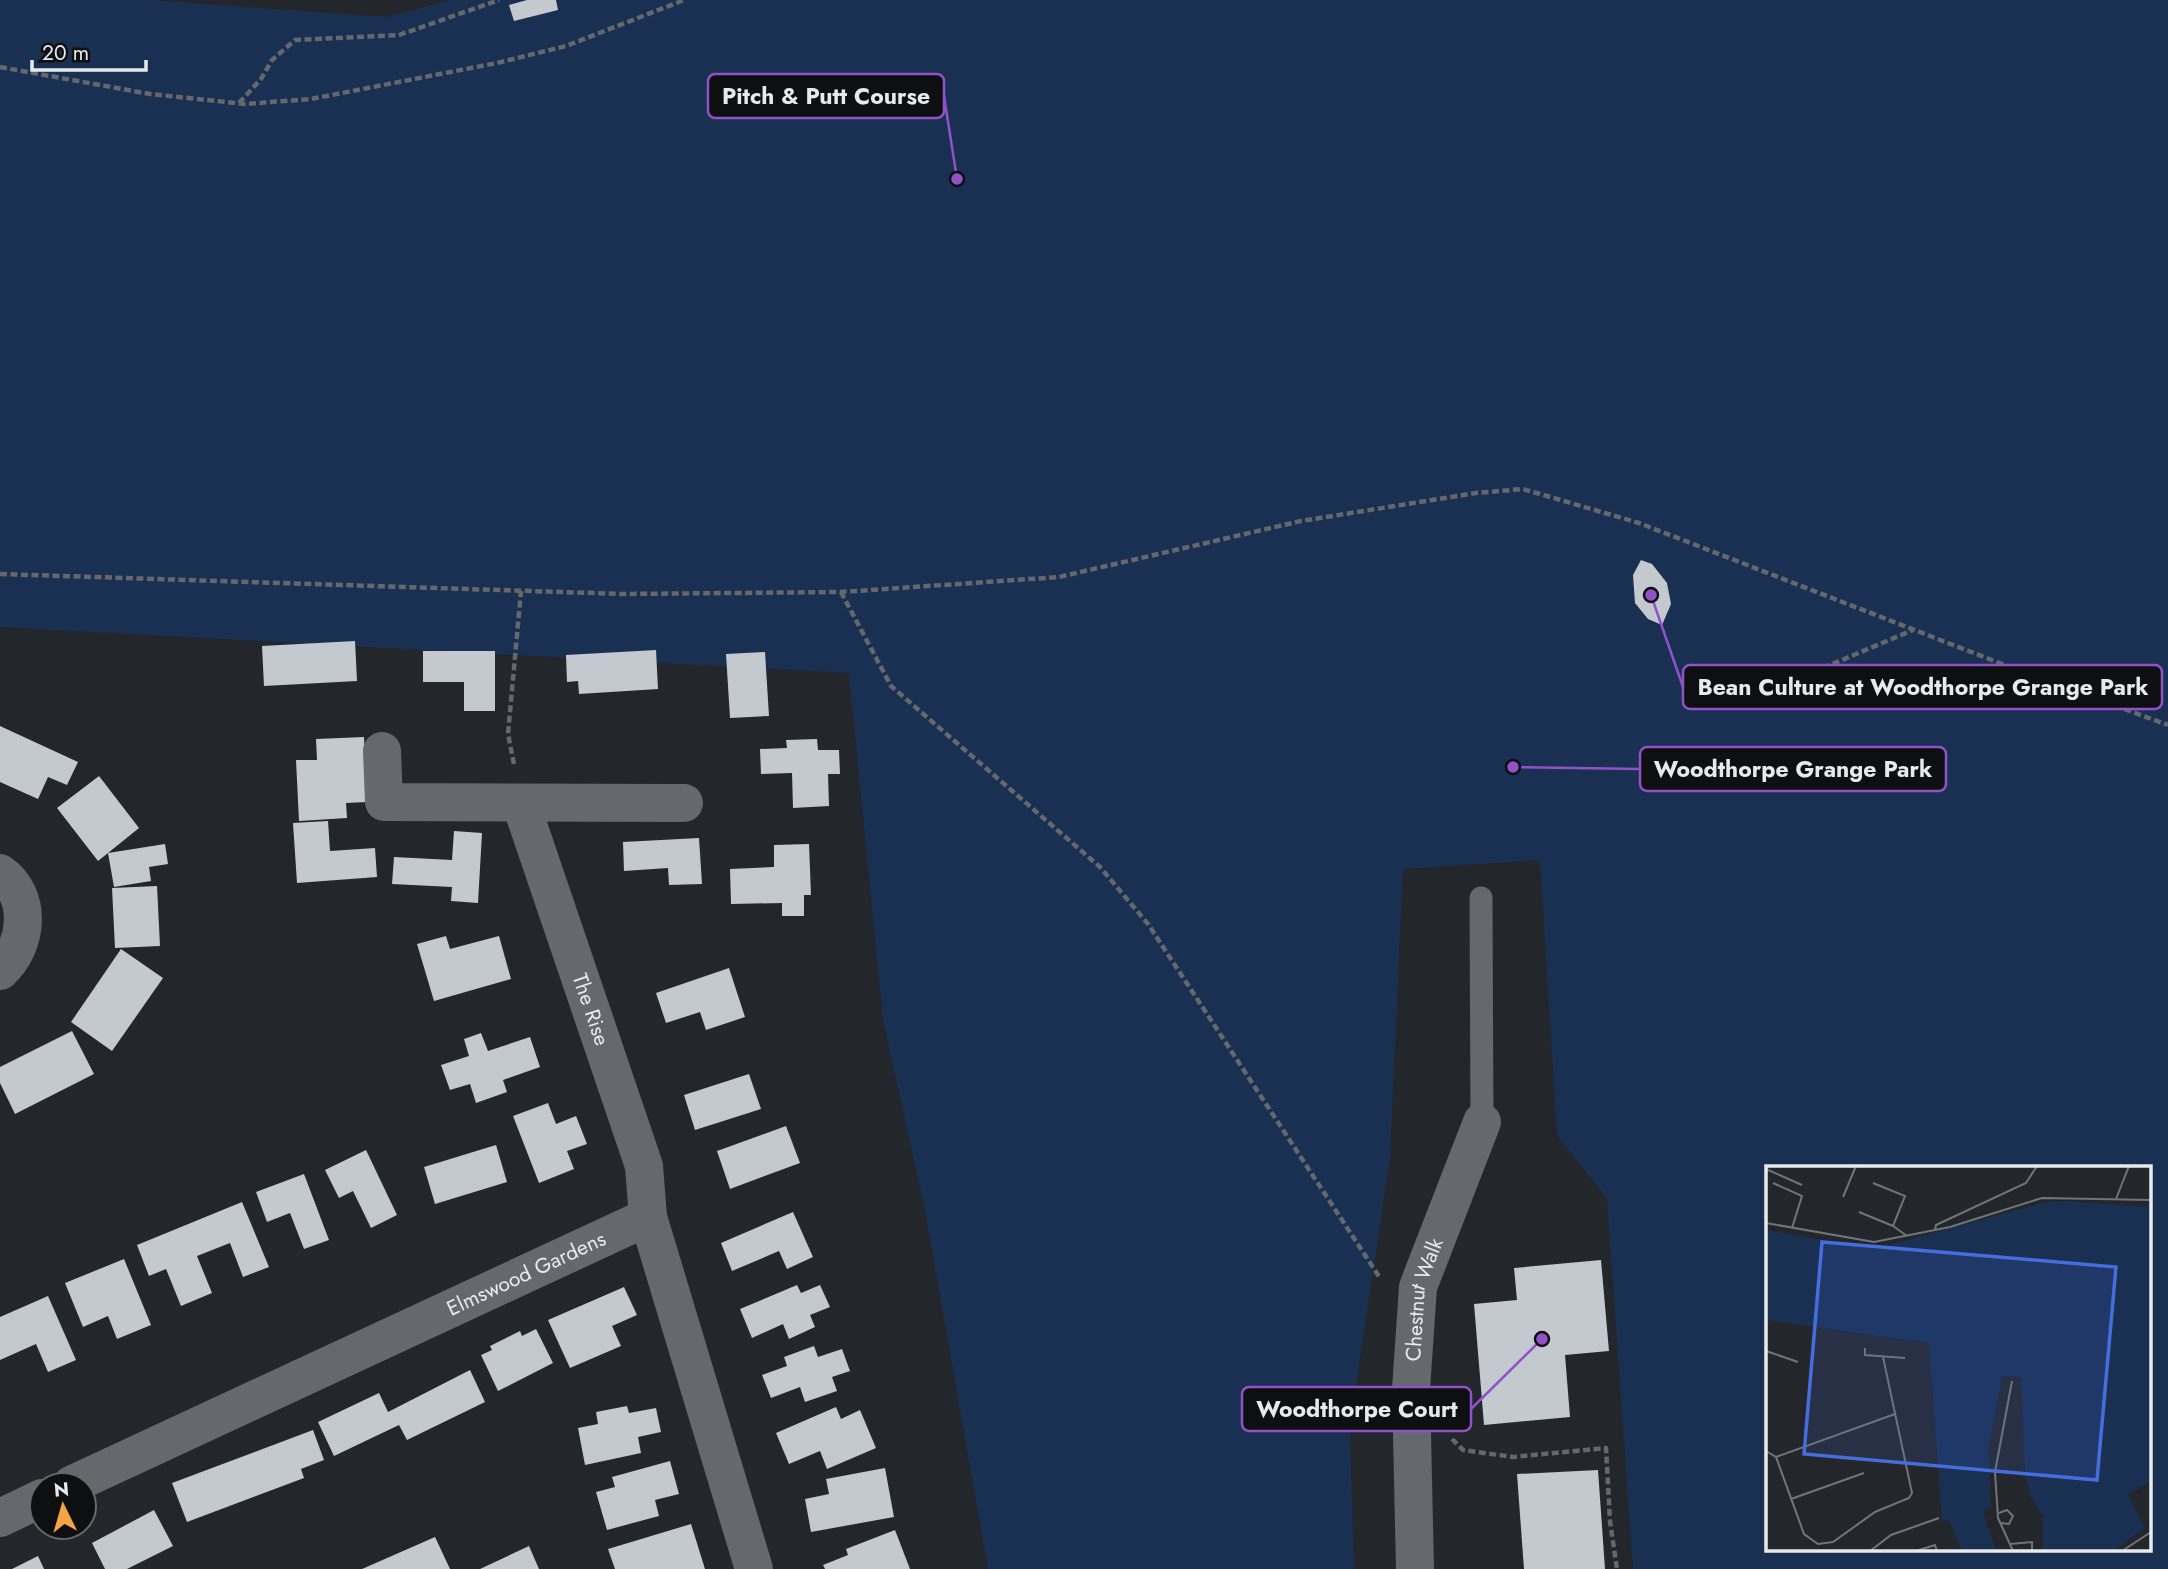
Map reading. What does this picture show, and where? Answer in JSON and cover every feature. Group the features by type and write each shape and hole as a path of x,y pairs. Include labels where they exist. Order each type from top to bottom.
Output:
{"street":[{"path":"382,751 384,802 684,803"},
{"name":"The Rise","path":"521,804 644,1166 648,1217"},
{"path":"0,873 18,894 24,916 16,952 0,971"},
{"name":"Chestnut Walk","path":"1415,1569 1411,1389 1418,1287 1482,1122"},
{"path":"648,1217 754,1569"},
{"name":"Elmswood Gardens","path":"98,1472 648,1217"},
{"path":"0,1518 28,1505"}],"lane":[{"path":"1481,898 1482,1122"}],"path":[{"path":"239,104 261,79 272,60 295,40 399,34 499,0"},
{"path":"0,67 150,94 239,104 311,99 497,63 566,46 684,0"},
{"path":"0,574 522,591 841,592 1059,577 1301,521 1476,493 1523,489 1639,523 2168,725"},
{"path":"521,804 508,734 522,591"},
{"path":"841,592 891,686 1100,867 1149,924 1377,1274 1415,1319"},
{"path":"1823,668 1914,630"},
{"path":"1449,1436 1463,1450 1513,1457 1606,1448 1616,1569"}],"shaded area":[{"path":"0,0 149,0 388,17 449,0 2168,0 2168,1569 1633,1569 1607,1199 1557,1135 1540,860 1403,869 1390,1159 1350,1425 1354,1569 988,1569 925,1210 883,1020 849,673 0,627"}],"building":[{"path":"527,0 556,0 558,10 514,21 509,5"},
{"path":"1641,560 1652,564 1667,583 1671,604 1662,625 1648,619 1635,603 1633,575"},
{"path":"355,641 357,681 264,686 262,646"},
{"path":"656,650 658,689 579,694 578,681 567,682 566,655"},
{"path":"423,651 495,651 495,711 464,711 464,682 423,682"},
{"path":"765,652 769,716 730,718 726,654"},
{"path":"0,726 78,762 67,785 48,777 38,799 0,782"},
{"path":"364,737 367,802 346,803 347,818 299,821 296,760 317,760 316,739"},
{"path":"817,739 818,750 839,750 840,774 828,774 829,806 793,808 792,773 761,774 760,749 787,748 786,740"},
{"path":"99,776 139,828 98,861 57,808"},
{"path":"328,821 330,851 375,848 377,877 297,883 293,823"},
{"path":"454,831 482,833 478,903 451,901 452,887 392,884 394,857 452,860"},
{"path":"699,838 702,884 669,885 668,868 624,871 623,842"},
{"path":"165,844 168,864 149,867 151,881 114,887 108,853"},
{"path":"809,844 811,895 804,895 804,916 782,916 782,903 731,904 730,869 774,867 774,845"},
{"path":"157,886 160,946 115,948 112,888"},
{"path":"446,936 450,949 499,936 511,979 434,1001 417,944"},
{"path":"121,949 163,978 112,1051 71,1022"},
{"path":"729,968 745,1017 706,1030 700,1012 666,1023 656,993"},
{"path":"72,1031 94,1074 15,1114 0,1083 0,1067"},
{"path":"481,1033 488,1051 530,1037 540,1067 503,1080 507,1092 476,1103 470,1084 450,1090 441,1065 469,1056 464,1039"},
{"path":"749,1074 761,1109 695,1130 684,1095"},
{"path":"548,1103 556,1124 576,1116 587,1144 567,1151 574,1169 539,1183 513,1116"},
{"path":"786,1126 800,1163 730,1189 717,1151"},
{"path":"496,1145 507,1182 435,1204 424,1167"},
{"path":"366,1150 397,1215 371,1228 353,1191 339,1198 325,1170"},
{"path":"304,1174 329,1240 304,1249 290,1213 267,1222 256,1192"},
{"path":"242,1202 269,1267 243,1277 230,1243 197,1256 212,1293 181,1306 166,1269 149,1276 137,1245"},
{"path":"793,1212 813,1257 787,1269 779,1251 732,1271 721,1243"},
{"path":"124,1259 151,1325 117,1339 108,1316 83,1327 65,1283"},
{"path":"1601,1260 1609,1351 1565,1355 1570,1417 1484,1425 1474,1304 1517,1300 1514,1268"},
{"path":"797,1285 801,1293 820,1285 830,1307 810,1315 815,1327 789,1339 783,1324 752,1338 740,1309"},
{"path":"624,1287 637,1315 612,1326 621,1346 570,1368 548,1320"},
{"path":"48,1296 76,1360 48,1372 36,1344 0,1360 0,1317"},
{"path":"536,1329 553,1363 498,1391 481,1355 492,1350 490,1346 520,1331 522,1336"},
{"path":"814,1346 818,1357 842,1349 850,1371 832,1377 837,1391 805,1402 800,1387 771,1398 762,1375 787,1366 784,1357"},
{"path":"470,1370 485,1402 407,1440 399,1425 334,1456 318,1422 379,1393 388,1412"},
{"path":"627,1406 629,1413 656,1408 661,1432 638,1437 641,1453 585,1465 578,1428 598,1424 596,1412"},
{"path":"836,1407 841,1419 860,1410 876,1448 827,1469 820,1451 789,1464 776,1433"},
{"path":"313,1430 324,1460 301,1469 304,1478 187,1522 172,1483"},
{"path":"670,1461 679,1494 655,1500 659,1516 607,1530 596,1492 615,1487 612,1477"},
{"path":"885,1468 894,1517 811,1532 805,1499 829,1494 826,1479"},
{"path":"1598,1470 1605,1569 1524,1569 1517,1474"},
{"path":"154,1510 173,1546 127,1569 105,1569 92,1543"},
{"path":"691,1524 705,1569 615,1569 608,1549"},
{"path":"895,1530 910,1569 825,1569 823,1565 848,1555 846,1549"},
{"path":"435,1537 450,1569 362,1569"},
{"path":"529,1546 539,1569 480,1569"},
{"path":"38,1556 44,1569 12,1569"}],"place":[{"name":"Pitch & Putt Course","path":"957,179"},
{"name":"Bean Culture at Woodthorpe Grange Park","path":"1651,595"},
{"name":"Woodthorpe Grange Park","path":"1513,767"},
{"name":"Woodthorpe Court","path":"1542,1339"}]}
